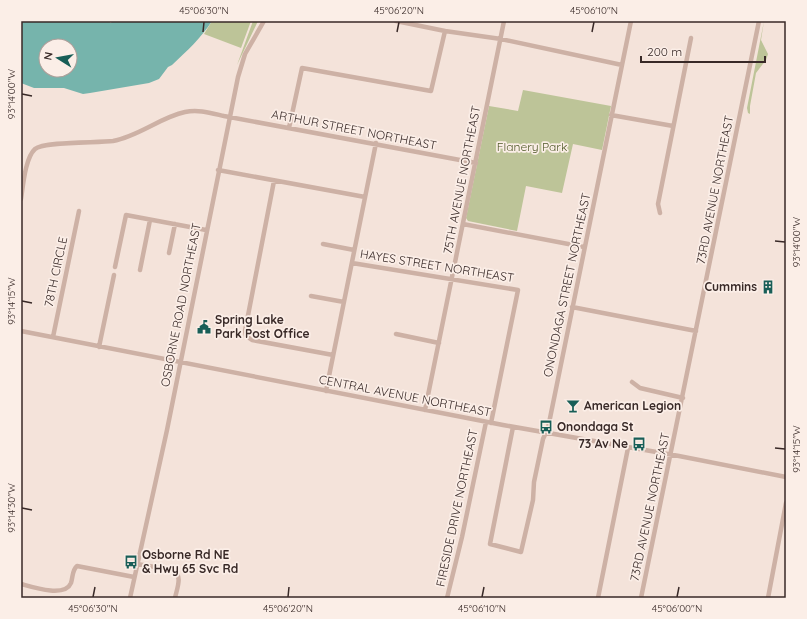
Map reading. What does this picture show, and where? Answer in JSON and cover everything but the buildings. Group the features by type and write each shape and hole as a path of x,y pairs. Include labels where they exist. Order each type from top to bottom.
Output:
{"street":[{"name":"OSBORNE ROAD NORTHEAST","path":"130,598 167,430 218,170 238,77 245,54 264,21"},
{"path":"396,21 446,31 501,39 622,65"},
{"name":"75TH AVENUE NORTHEAST","path":"425,410 440,343 504,21"},
{"name":"ONONDAGA STREET NORTHEAST","path":"513,427 490,544 521,552 533,500 534,482 548,428 631,21"},
{"name":"73RD AVENUE NORTHEAST","path":"641,598 759,21"},
{"path":"289,128 302,68 431,91 446,31"},
{"path":"660,213 658,204 691,38"},
{"name":"ARTHUR STREET NORTHEAST","path":"21,199 28,161 31,154 39,147 122,139 184,112 198,111 476,163"},
{"path":"612,115 673,126"},
{"path":"326,391 376,144"},
{"path":"218,170 365,197"},
{"path":"274,181 246,336 252,340 333,355"},
{"name":"78TH CIRCLE","path":"53,338 79,211"},
{"path":"115,267 126,215 206,230"},
{"path":"140,270 150,220"},
{"path":"169,253 175,224"},
{"path":"463,224 584,247"},
{"path":"323,244 354,250"},
{"name":"HAYES STREET NORTHEAST","path":"352,263 518,290"},
{"path":"99,347 114,275"},
{"name":"FIRESIDE DRIVE NORTHEAST","path":"447,598 518,290"},
{"path":"311,296 344,302"},
{"path":"572,307 696,331"},
{"name":"CENTRAL AVENUE NORTHEAST","path":"21,331 513,427 628,448 671,454 786,477"},
{"path":"396,334 440,343"},
{"path":"632,382 640,388 683,398"},
{"path":"598,598 628,448"},
{"path":"768,598 786,503"},
{"path":"137,564 173,570 176,572 179,581 175,598"},
{"path":"21,584 52,591 61,590 71,584 74,570 77,566 134,577"}],"green space":[{"path":"212,21 251,21 241,48 204,34"},
{"path":"253,21 258,21 237,65"},
{"path":"764,21 761,40 768,54 766,60 756,73 750,114 748,113 747,108"},
{"name":"Flanery Park","path":"523,90 611,106 602,150 573,144 562,193 526,186 517,231 468,221 466,218 489,106 518,111"}],"water":[{"path":"21,21 108,21 111,23 112,21 212,21 198,39 172,65 168,67 159,79 149,83 83,94 64,88 34,88 21,83"}],"place":[{"name":"Cummins","path":"768,287"},
{"name":"Spring Lake Park Post Office","path":"204,327"},
{"name":"American Legion","path":"573,406"},
{"name":"Onondaga St","path":"546,427"},
{"name":"73 Av Ne","path":"639,444"},
{"name":"Osborne Rd NE & Hwy 65 Svc Rd","path":"131,562"}]}
